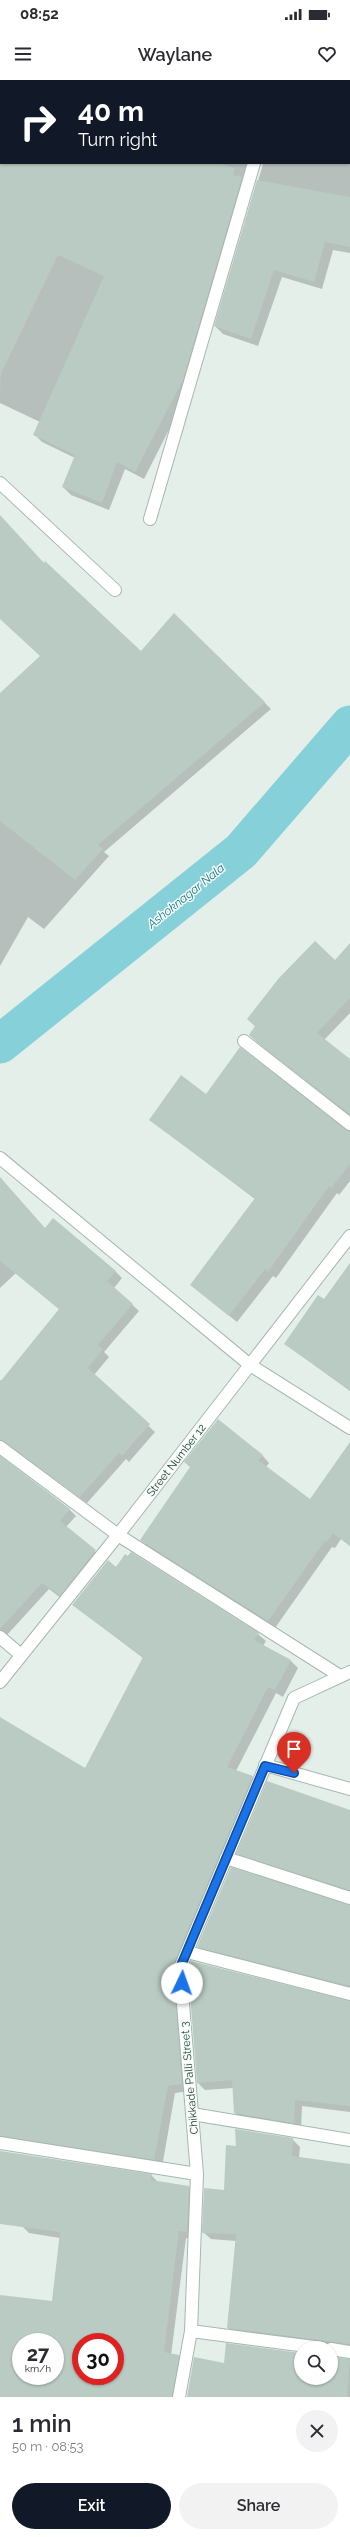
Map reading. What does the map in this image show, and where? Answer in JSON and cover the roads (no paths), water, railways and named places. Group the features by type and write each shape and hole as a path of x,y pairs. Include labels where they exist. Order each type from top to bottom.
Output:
{"street":[{"path":"150,518 254,164"},
{"path":"0,483 115,590"},
{"path":"244,1041 350,1124"},
{"path":"0,1158 250,1365 350,1428"},
{"name":"Street Number 12","path":"0,1682 118,1535 350,1236"},
{"path":"0,1447 118,1535 345,1674"},
{"path":"0,1637 21,1655"},
{"name":"Chikkade Palli Street 3","path":"179,2397 191,2331 197,2174 180,1968 294,1698 345,1674"},
{"path":"265,1766 350,1789"},
{"path":"226,1858 350,1898"},
{"path":"187,1952 350,1994"},
{"path":"192,2114 350,2140"},
{"path":"0,2143 197,2174"},
{"path":"191,2331 294,2344"},
{"path":"338,2350 350,2352"}],"waterway":[{"name":"Ashoknagar Nala","path":"0,1044 241,851 350,725"}]}
